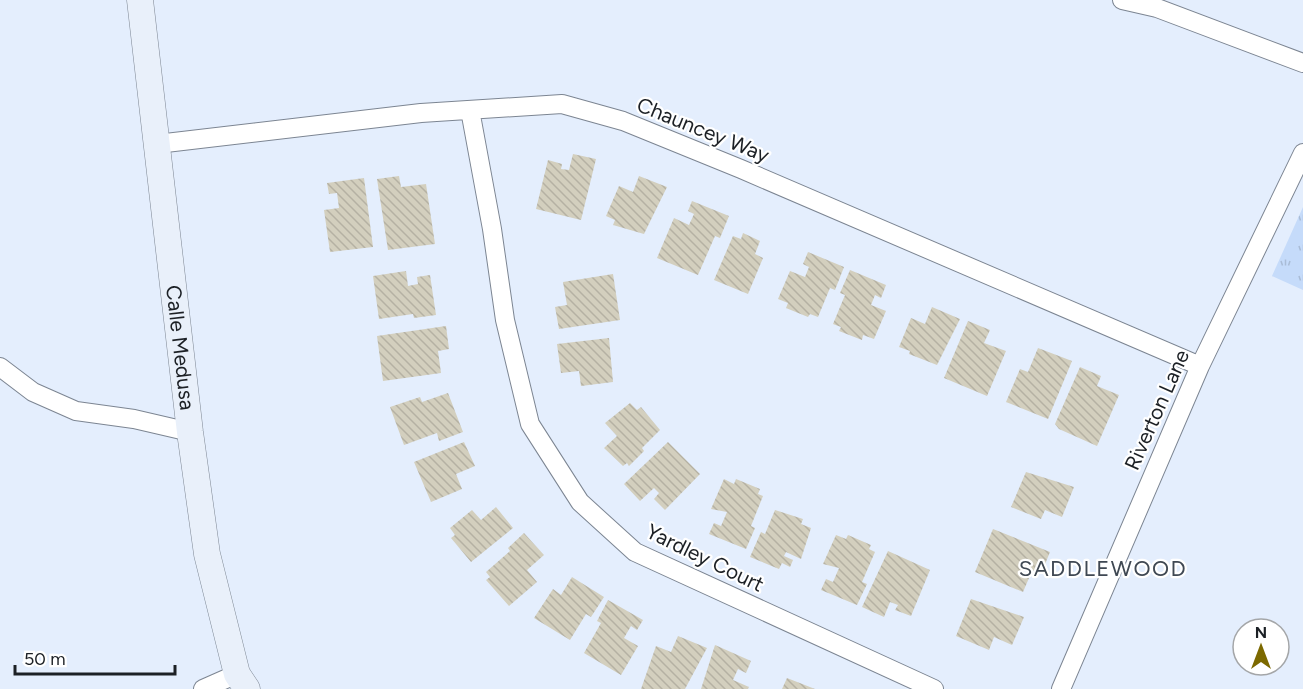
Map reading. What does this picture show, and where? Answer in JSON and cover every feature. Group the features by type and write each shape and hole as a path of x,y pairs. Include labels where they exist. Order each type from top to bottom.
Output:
{"street":[{"name":"Calle Medusa","path":"140,0 190,432 207,554 242,682"},
{"path":"1122,0 1157,8 1303,63"},
{"name":"Chauncey Way","path":"157,144 421,113 562,104 623,122 741,169 1200,366"},
{"name":"Yardley Court","path":"470,110 492,229 505,320 530,424 580,502 635,552 934,689"},
{"name":"Riverton Lane","path":"1061,689 1200,366 1303,153"},
{"path":"0,367 33,392 76,411 134,419 190,432"},
{"path":"203,689 242,682"}],"green space":[{"path":"1303,207 1303,290 1272,276"}],"building":[{"path":"573,154 596,159 581,220 536,209 548,160 562,164 561,169 569,170"},
{"path":"399,176 401,187 426,184 435,244 388,250 377,179"},
{"path":"639,176 667,187 644,234 613,225 615,220 606,216 619,186 633,192"},
{"path":"364,178 373,247 330,252 324,210 339,208 337,193 329,194 327,183"},
{"path":"692,201 729,216 720,238 715,236 698,275 657,258 674,218 689,225 694,214 688,211"},
{"path":"743,233 760,241 755,254 763,258 748,294 714,280 733,236 741,239"},
{"path":"808,252 844,267 835,290 830,288 818,317 810,314 808,317 786,308 788,303 778,299 790,271 805,277 809,267 803,264"},
{"path":"850,270 886,285 881,298 875,295 871,305 886,311 874,339 863,335 862,340 839,331 841,327 833,324 845,295 840,293"},
{"path":"406,271 408,286 418,284 417,277 430,275 436,315 414,318 413,314 379,319 373,276"},
{"path":"613,274 620,320 559,329 555,307 567,305 563,282"},
{"path":"932,307 960,319 937,365 909,354 910,351 899,347 911,318 925,324"},
{"path":"968,321 990,330 984,343 1006,351 987,396 944,378"},
{"path":"446,326 449,349 438,351 441,373 383,381 377,336"},
{"path":"609,338 613,382 581,386 579,371 561,373 557,344"},
{"path":"1038,348 1072,361 1048,419 1006,402 1020,369 1028,372"},
{"path":"1080,367 1101,376 1097,386 1119,395 1097,446 1059,429 1055,424"},
{"path":"448,393 463,432 439,441 437,433 404,445 390,407 420,397 422,402"},
{"path":"630,403 637,410 641,407 660,430 642,448 644,451 629,466 627,463 623,466 604,448 617,436 605,423"},
{"path":"464,442 475,466 456,474 462,489 431,502 414,462"},
{"path":"668,442 700,474 665,510 654,499 659,493 654,488 640,501 624,484"},
{"path":"1026,472 1074,487 1062,517 1045,510 1041,519 1011,507"},
{"path":"724,479 734,484 736,479 760,489 758,494 763,496 751,526 755,528 746,549 709,534 714,523 721,526 727,512 711,509"},
{"path":"496,507 513,528 471,562 451,538 455,535 450,528 472,510 481,520"},
{"path":"775,510 803,519 801,524 811,528 801,559 786,552 784,556 793,560 790,567 782,563 779,569 750,557 761,532 765,534"},
{"path":"993,529 1050,552 1041,574 1025,567 1022,575 1029,578 1023,592 975,572"},
{"path":"524,533 544,555 527,570 537,582 509,606 486,580 490,577 486,572 510,551 508,548"},
{"path":"836,535 846,539 848,535 871,545 869,549 875,552 862,582 867,584 857,605 821,590 826,579 833,582 839,568 823,564"},
{"path":"888,551 930,570 911,616 895,610 898,605 890,602 884,617 862,607"},
{"path":"572,577 604,597 591,617 586,614 570,640 534,618 553,589 561,595"},
{"path":"971,599 1024,617 1012,645 994,637 989,650 956,636"},
{"path":"608,600 643,620 637,630 631,626 624,638 638,646 621,675 584,653 601,623 597,621"},
{"path":"678,636 707,648 685,689 641,689 656,646 671,652"},
{"path":"715,645 751,661 746,673 738,669 733,680 749,687 748,689 701,689"},
{"path":"787,678 815,689 782,689"}],"district":[{"name":"SADDLEWOOD","path":"1103,568"}]}
